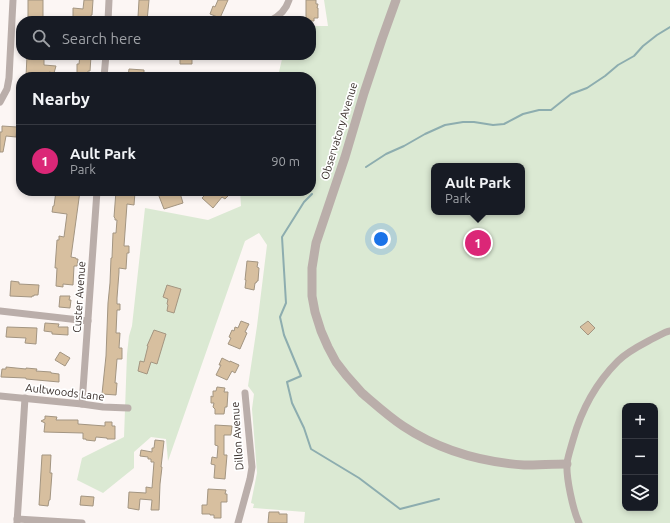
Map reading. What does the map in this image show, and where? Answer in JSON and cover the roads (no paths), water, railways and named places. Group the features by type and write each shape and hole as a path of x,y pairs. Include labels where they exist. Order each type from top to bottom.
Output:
{"street":[{"path":"0,102 7,89 9,78 13,0"},
{"path":"108,16 109,0"},
{"path":"279,16 284,11 289,0"},
{"name":"Observatory Avenue","path":"396,0 366,86 345,157 316,243 312,268 312,296 321,331 336,362 357,388 402,425 419,436 437,445 475,458 525,465 567,464"},
{"path":"104,72 106,60"},
{"name":"Custer Avenue","path":"82,404 97,196"},
{"path":"0,312 88,321"},
{"path":"579,523 571,493 567,464 572,441 582,414 599,384 618,360 637,346 670,331"},
{"name":"Dillon Avenue","path":"238,523 252,467 245,393"},
{"name":"Aultwoods Lane","path":"0,396 103,407 128,408"},
{"path":"25,398 17,521 82,523"}],"waterway":[{"path":"366,167 386,154 445,125 463,122 493,125 504,124 523,114 539,110 551,110 571,94 587,88 618,65 634,56 643,46 670,27"},
{"path":"310,196 304,202 282,237 286,303 280,317 284,335 301,376 287,382 292,403 304,428 311,449 359,478 400,509 439,499"}],"place":[{"name":"Ault Park","path":"478,243"}]}
